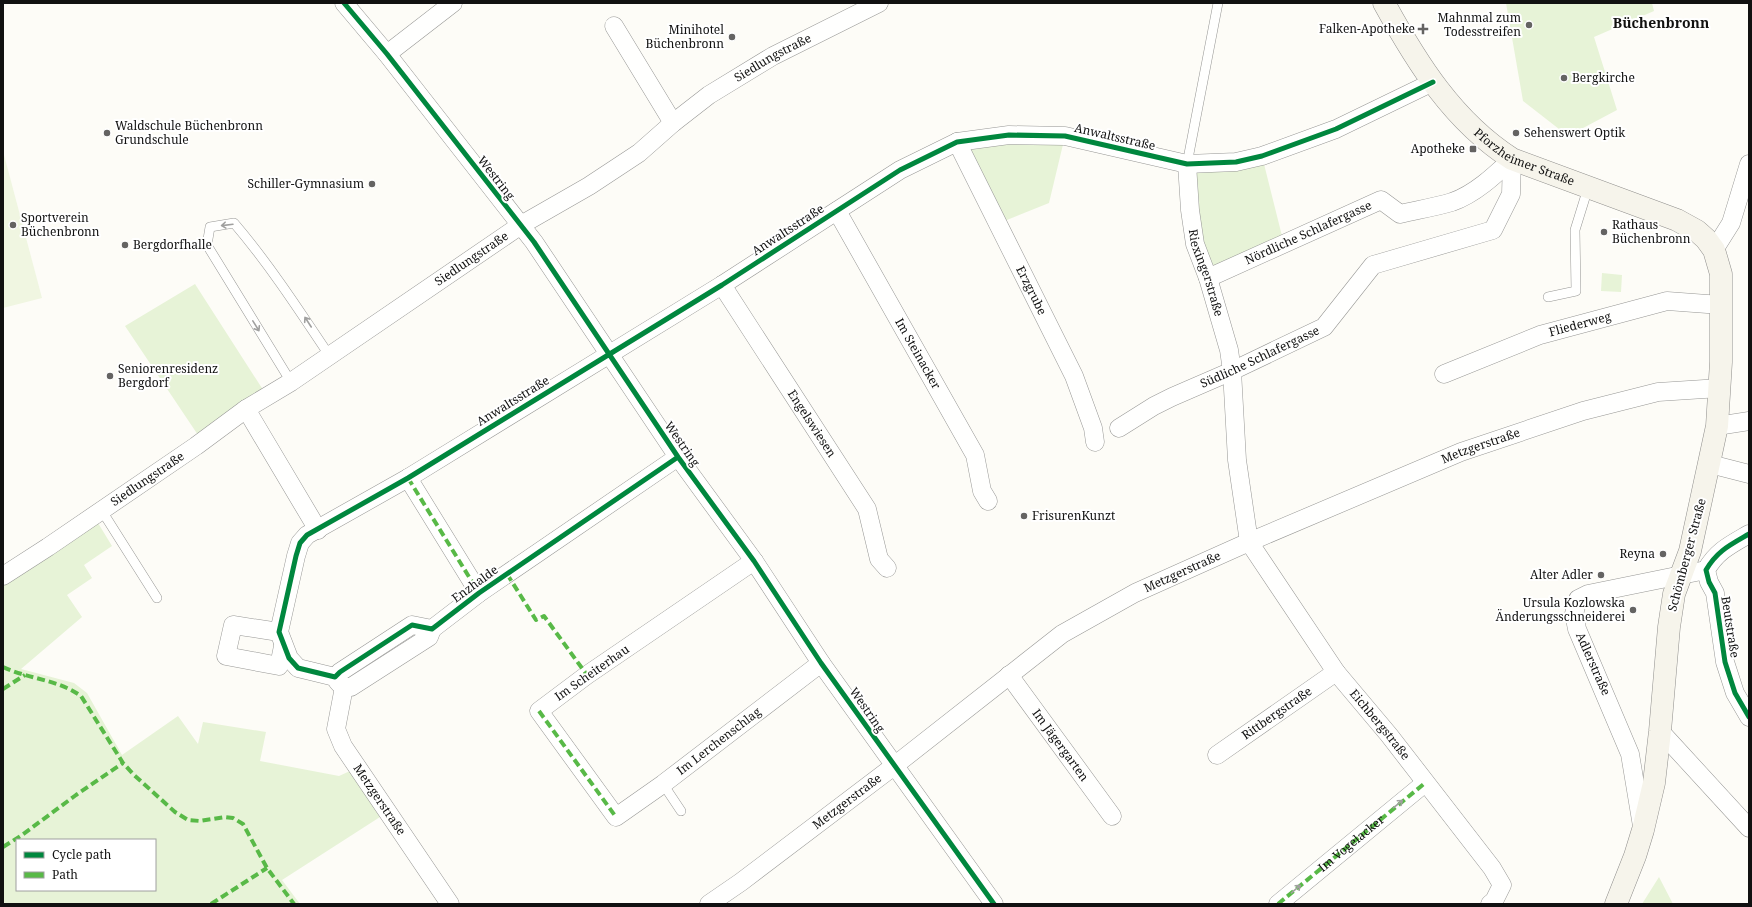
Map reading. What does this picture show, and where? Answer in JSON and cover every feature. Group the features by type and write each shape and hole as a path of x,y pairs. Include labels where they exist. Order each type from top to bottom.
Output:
{"main road":[{"name":"Pforzheimer Straße","path":"1384,3 1413,54 1433,82 1469,126 1499,151 1512,159 1677,220 1697,231 1706,239 1714,250"},
{"name":"Schömberger Straße","path":"1616,904 1635,856 1654,783 1669,627 1674,594 1690,551 1717,426 1720,388 1722,305 1721,274 1714,250"}],"street":[{"name":"Westring","path":"344,3 387,54 534,242 678,457 754,561 821,663 994,904"},
{"path":"387,54 453,3"},
{"name":"Siedlungstraße","path":"3,576 102,510 246,409 291,382 521,225 589,186 639,153 709,96 773,56 879,3"},
{"path":"614,26 674,123"},
{"name":"Anwaltsstraße","path":"339,682 298,668 289,658 281,639 300,543 307,535 408,478 609,353 722,285 900,170 957,142 1008,135 1065,136 1187,164 1236,162 1262,156 1336,129 1433,82"},
{"name":"Erzgrube","path":"957,142 1074,376 1093,428 1095,442"},
{"name":"Nördliche Schlafergasse","path":"1208,278 1382,200 1400,214 1452,201 1473,190 1494,176 1512,159"},
{"name":"Südliche Schlafergasse","path":"1120,428 1154,406 1172,397 1232,371 1324,327 1373,265 1493,230 1511,194 1512,159"},
{"name":"Riexingerstraße","path":"1187,164 1190,210 1195,244 1208,278 1222,325 1232,371 1237,460 1249,542"},
{"path":"1714,250 1731,223 1749,164"},
{"name":"Im Steinacker","path":"837,211 974,455 982,491 988,501"},
{"name":"Engelswiesen","path":"722,285 867,509 879,559 887,568"},
{"name":"Fliederweg","path":"1444,374 1540,335 1666,301 1722,305"},
{"name":"Metzgerstraße","path":"714,902 894,766 1062,634 1135,593 1249,542 1461,452 1583,411 1658,392 1720,388"},
{"path":"246,409 318,530"},
{"path":"1717,426 1749,421"},
{"name":"Enzhalde","path":"339,682 340,672 412,625 432,629 479,593 678,457"},
{"path":"1710,464 1749,474"},
{"path":"408,478 479,593"},
{"path":"1706,570 1713,558 1727,547 1749,534"},
{"name":"Eichbergstraße","path":"1249,542 1336,672 1389,735 1492,868 1502,885 1494,901 1490,904"},
{"name":"Im Scheiterhau","path":"616,817 539,711 587,675 754,561"},
{"name":"Adlerstraße","path":"1643,830 1630,754 1577,630 1574,614 1578,600 1588,594 1706,570"},
{"name":"Beutstraße","path":"1706,570 1709,582 1715,592 1725,662 1735,693 1749,717"},
{"name":"Im Lerchenschlag","path":"616,817 663,784 821,663"},
{"name":"Rittbergstraße","path":"1217,755 1336,672"},
{"name":"Im Jägergarten","path":"1009,675 1112,816"},
{"name":"Metzgerstraße","path":"339,682 336,728 343,746 450,904"},
{"path":"1660,731 1749,828"},
{"name":"Im Vogelacker","path":"1278,904 1425,783"}],"lane":[{"name":"Riexingerstraße","path":"1187,164 1218,3"},
{"path":"1548,297 1576,291 1575,230 1588,188"},
{"path":"291,382 207,245 210,227 234,223 256,249 329,355"},
{"path":"102,510 157,598"},
{"path":"663,784 681,810"}],"green space":[{"path":"1506,3 1652,3 1654,11 1594,37 1617,110 1568,136 1523,101"},
{"path":"1065,136 1049,203 997,224 957,142"},
{"name":"Sportverein Büchenbronn","path":"3,151 42,298 3,308"},
{"path":"1262,156 1284,244 1208,278 1187,164"},
{"path":"1602,273 1622,275 1621,292 1601,291"},
{"path":"195,284 267,396 202,441 125,326"},
{"path":"98,523 112,546 84,565 92,578 67,595 82,617 21,669 74,683 87,693 122,755 178,716 198,744 203,722 266,732 260,761 339,776 350,771 380,817 282,880 300,904 3,904 3,583"},
{"path":"1659,877 1673,904 1642,904"}],"marked path":[{"path":"408,478 479,593"},
{"path":"507,574 536,620 544,616 587,675"},
{"path":"3,667 62,686 81,696 123,763 175,812 188,820 200,821 225,817 233,818 243,824 267,868 294,904"},
{"path":"3,689 25,675"},
{"path":"539,711 616,817"},
{"path":"3,847 123,763"},
{"path":"1278,904 1425,783"},
{"path":"211,904 267,868"}],"cycle path":[{"path":"344,3 387,54 534,242 678,457 754,561 821,663 994,904"},
{"path":"678,457 479,593 432,629 412,625 340,672 335,677 298,668 289,658 279,632 296,556 300,543 307,535 408,478 722,285 900,170 957,142 1009,135 1065,136 1187,164 1236,162 1262,156 1336,129 1433,82"},
{"path":"1749,534 1719,553 1706,570 1709,582 1715,593 1725,662 1735,693 1749,717"}],"place":[{"name":"Mahnmal zum Todesstreifen","path":"1529,25"},
{"name":"Falken-Apotheke","path":"1423,29"},
{"name":"Minihotel Büchenbronn","path":"732,37"},
{"name":"Bergkirche","path":"1564,78"},
{"name":"Waldschule Büchenbronn Grundschule","path":"107,133"},
{"name":"Sehenswert Optik","path":"1516,133"},
{"name":"Apotheke","path":"1473,149"},
{"name":"Schiller-Gymnasium","path":"372,184"},
{"name":"Sportverein Büchenbronn","path":"13,225"},
{"name":"Rathaus Büchenbronn","path":"1604,232"},
{"name":"Bergdorfhalle","path":"125,245"},
{"name":"Seniorenresidenz Bergdorf","path":"110,376"},
{"name":"FrisurenKunzt","path":"1024,516"},
{"name":"Reyna","path":"1663,554"},
{"name":"Alter Adler","path":"1601,575"},
{"name":"Ursula Kozlowska Änderungsschneiderei","path":"1633,610"}],"district":[{"name":"Büchenbronn","path":"1661,23"}]}
